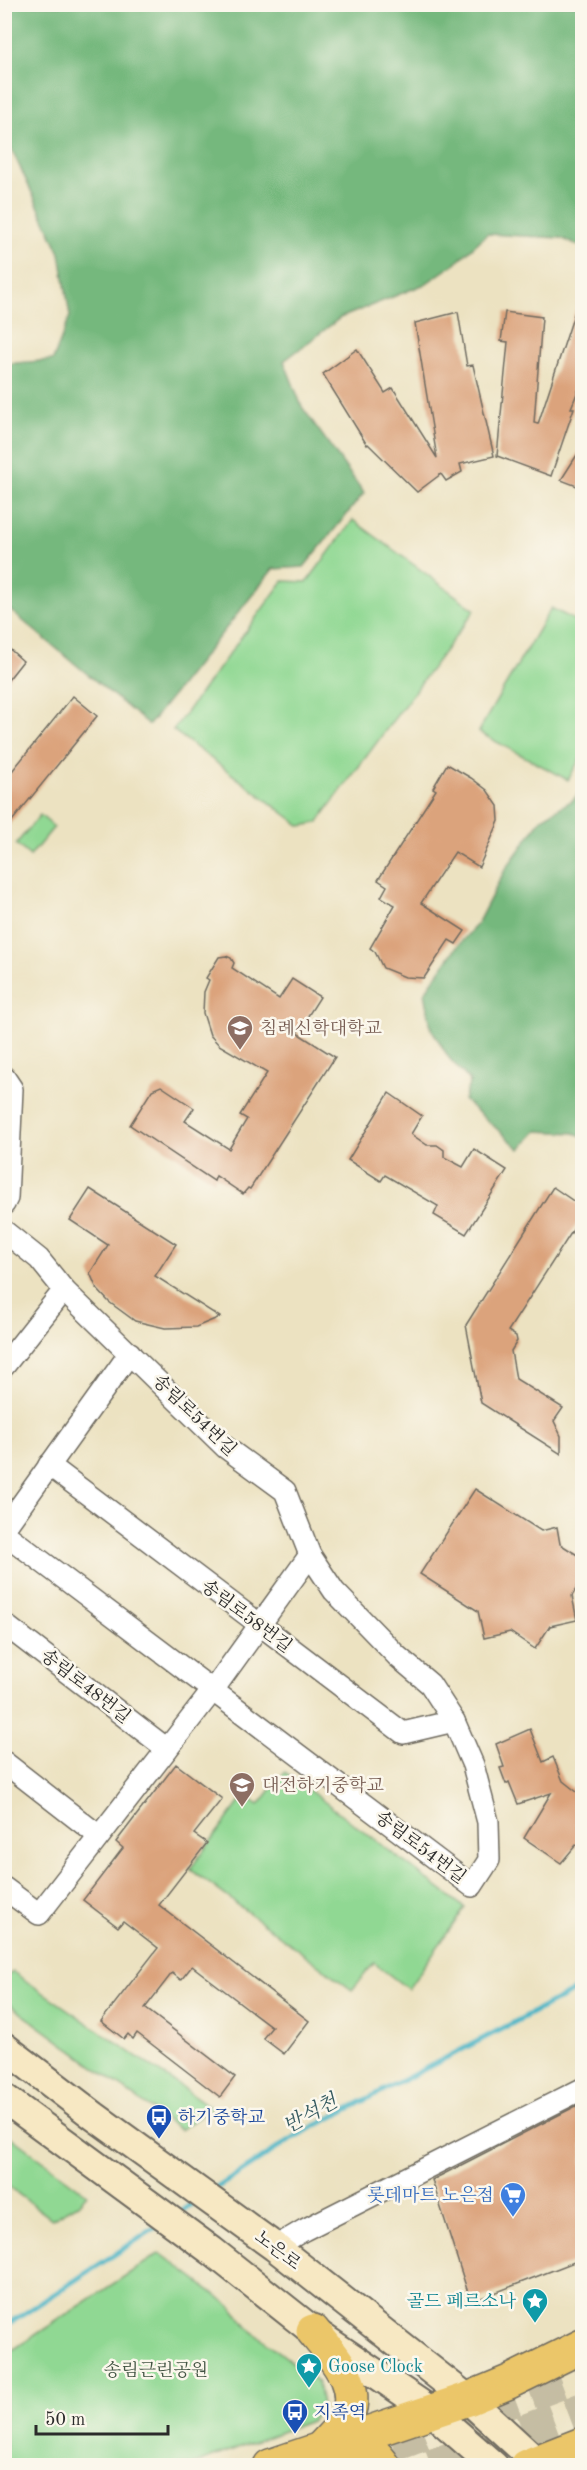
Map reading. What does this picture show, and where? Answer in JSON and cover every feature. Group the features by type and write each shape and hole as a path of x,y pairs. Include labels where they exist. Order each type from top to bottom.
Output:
{"main road":[{"path":"313,2331 338,2363 352,2391 337,2458"},
{"path":"270,2466 337,2458 431,2411 509,2382 582,2346"},
{"path":"337,2458 357,2443 369,2447 384,2466"},
{"path":"535,2464 582,2444"}],"street":[{"path":"4,1077 12,1089 7,1198 4,1204"},
{"name":"송림로54번길","path":"4,1231 39,1259 64,1290 130,1353 225,1447 285,1491 310,1555 334,1591 397,1656 430,1684 454,1720 473,1765 488,1822 489,1860 472,1886 4,1531 130,1353"},
{"path":"4,1366 64,1290"},
{"name":"송림로58번길","path":"49,1465 403,1733 454,1720"},
{"path":"4,1888 39,1914 213,1690 310,1555"},
{"name":"송림로48번길","path":"4,1623 167,1749"},
{"path":"4,1762 99,1836"},
{"name":"노은로","path":"4,2047 163,2167 275,2247 468,2399 535,2464"},
{"path":"275,2247 325,2219 582,2089"},
{"path":"4,2098 212,2252 313,2331 431,2411 494,2466"}],"green space":[{"path":"4,5 582,5 582,247 561,238 487,234 457,262 425,284 340,318 284,361 302,407 364,493 304,567 273,569 149,725 5,606 5,364 53,360 70,316 60,253 5,135"},
{"path":"353,520 475,610 317,823 301,826 173,730 283,581 307,582"},
{"path":"551,608 582,624 582,755 568,780 478,732"},
{"path":"582,790 582,1136 574,1133 537,1131 520,1149 464,1100 470,1081 449,1058 431,1028 425,992 455,949 477,924 505,870 542,818 573,800"},
{"path":"40,815 54,827 30,856 16,844"},
{"path":"285,1772 465,1908 408,1989 374,1963 352,1990 190,1869 245,1795 259,1805"},
{"path":"13,1972 212,2108 180,2130 5,2001 5,1978"},
{"path":"4,2132 87,2194 78,2204 52,2219 5,2184"},
{"name":"송림근린공원","path":"160,2253 232,2307 247,2327 318,2382 322,2406 310,2421 192,2465 5,2465 5,2355"}],"building":[{"path":"580,296 582,297 582,381 571,408 574,408 551,476 497,456 508,342 501,341 505,312 542,317 534,423 538,424"},
{"path":"458,312 467,366 473,365 494,456 460,464 462,472 446,481 441,474 417,492 367,445 323,374 357,349 385,393 393,388 437,458 415,323"},
{"path":"582,447 582,488 561,480"},
{"path":"4,644 23,661 4,685"},
{"path":"73,696 97,716 4,831 4,781"},
{"path":"447,764 487,790 498,806 499,821 479,867 455,852 421,903 465,931 456,944 449,940 424,978 405,977 383,968 375,952 370,948 395,905 381,897 387,886 378,880 436,790 433,788"},
{"path":"226,956 234,963 232,968 279,999 292,979 320,997 297,1033 335,1057 250,1189 248,1188 243,1194 216,1176 214,1181 130,1125 152,1090 161,1086 194,1108 185,1121 229,1149 247,1119 240,1115 267,1073 219,1045 210,1035 203,1013 204,992 209,980 206,978 219,957"},
{"path":"389,1093 422,1116 411,1134 427,1145 437,1145 444,1150 444,1157 463,1167 474,1149 507,1170 466,1234 434,1215 438,1206 385,1175 381,1181 348,1160"},
{"path":"553,1187 582,1207 582,1216 508,1331 516,1336 517,1341 511,1351 516,1379 563,1408 554,1421 561,1436 561,1454 481,1403 466,1325"},
{"path":"90,1189 176,1244 155,1276 220,1317 196,1327 165,1328 135,1321 109,1302 97,1289 90,1273 108,1245 70,1220"},
{"path":"475,1489 541,1531 557,1527 560,1544 582,1558 582,1579 572,1596 577,1620 550,1626 535,1649 510,1632 484,1638 478,1611 420,1574"},
{"path":"530,1729 543,1762 553,1757 563,1781 582,1796 582,1847 576,1845 561,1863 524,1838 551,1793 518,1804 500,1768 504,1767 496,1744"},
{"path":"176,1764 222,1799 194,1834 207,1843 159,1905 309,2021 284,2054 263,2038 272,2027 192,1966 181,1980 172,1973 145,2008 235,2077 220,2097 137,2033 133,2039 128,2034 124,2039 101,2021 158,1948 123,1921 118,1927 83,1900 123,1848 116,1842"},
{"name":"롯데마트 노은점","path":"582,2103 582,2259 471,2302 432,2180"}],"waterway":[{"name":"반석천","path":"212,2191 296,2136 582,1987"},
{"name":"반석천","path":"177,2214 196,2201"},
{"name":"반석천","path":"4,2327 161,2224"}],"tunnel":[{"path":"347,2463 582,2375"},
{"path":"431,2466 582,2409"}],"place":[{"name":"침례신학대학교","path":"240,1051"},
{"name":"대전하기중학교","path":"242,1808"},
{"name":"하기중학교","path":"159,2140"},
{"name":"롯데마트 노은점","path":"513,2218"},
{"name":"골드 페르소나","path":"535,2324"},
{"name":"Goose Clock","path":"309,2389"},
{"name":"지족역","path":"295,2435"}]}
